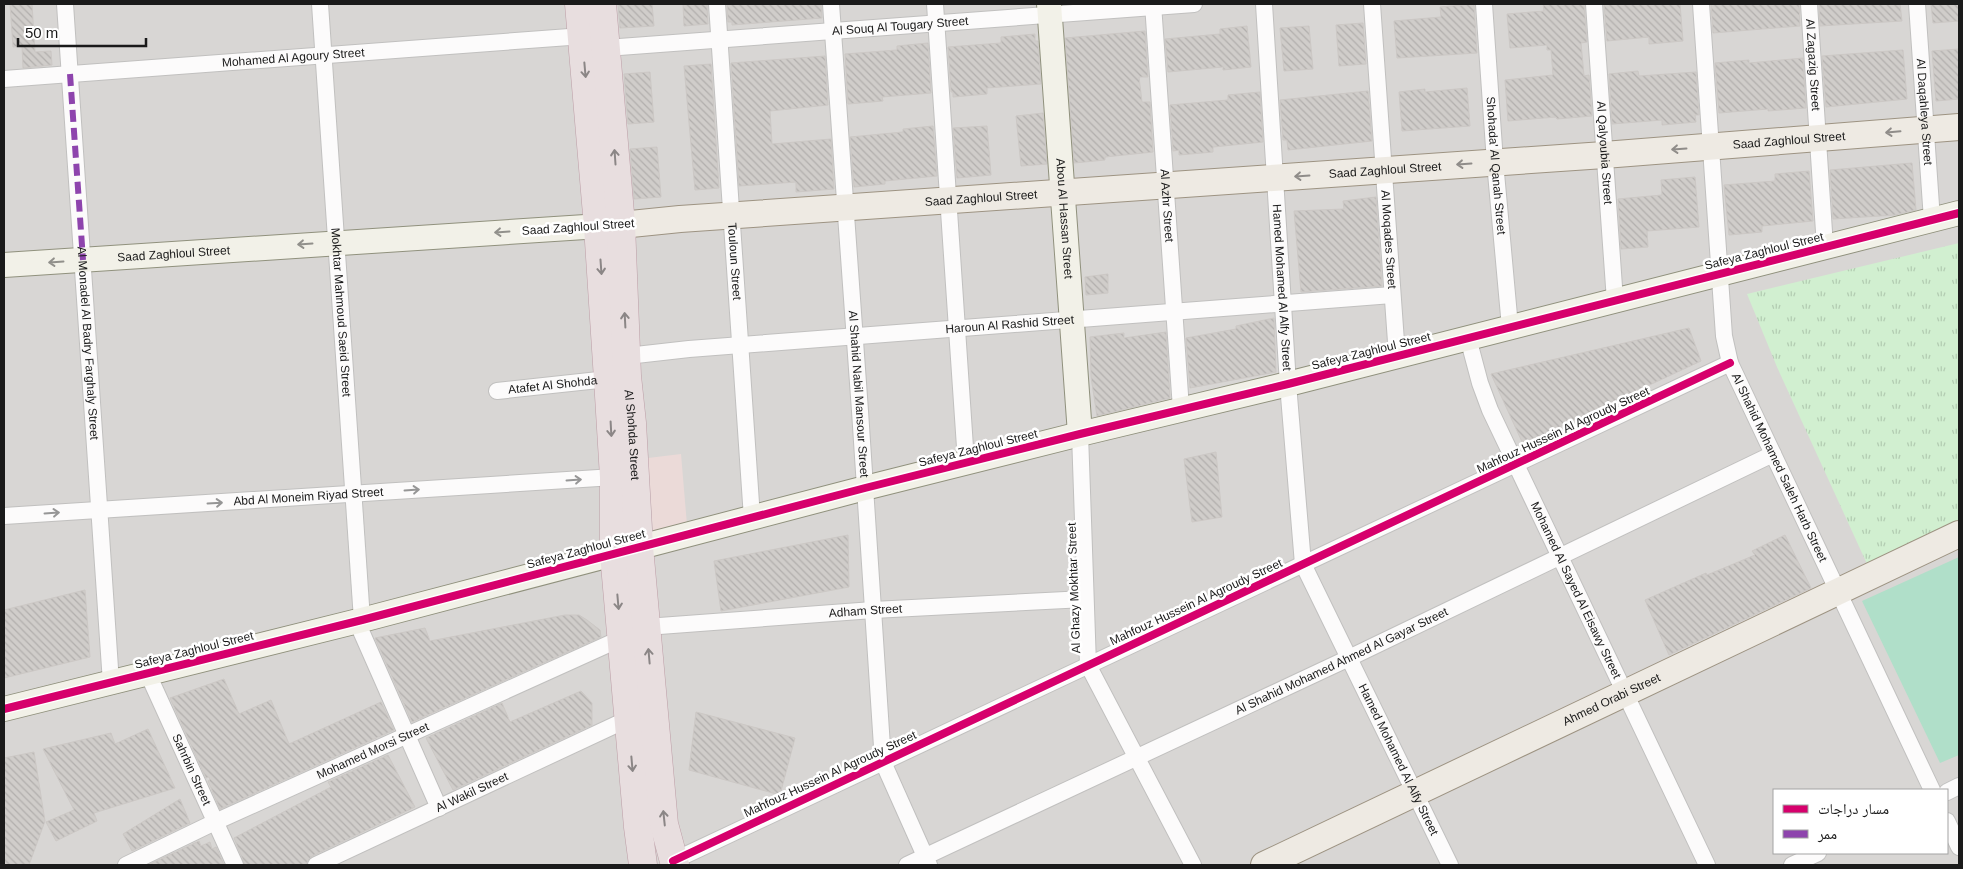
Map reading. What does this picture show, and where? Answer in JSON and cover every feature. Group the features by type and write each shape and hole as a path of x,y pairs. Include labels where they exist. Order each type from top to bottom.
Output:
{"highway":[{"name":"Al Shohda Street","path":"579,4 627,356 626,550 622,638 643,865"},
{"name":"Al Shohda Street","path":"602,4 606,48 609,225 608,379 614,477 626,550 646,627 664,824 674,863"}],"main road":[{"name":"Saad Zaghloul Street","path":"609,225 1604,155 1959,127"},
{"name":"Ahmed Orabi Street","path":"1264,865 1959,534"}],"street":[{"name":"Al Monadel Al Badry Farghaly Street","path":"65,4 111,682"},
{"name":"Mokhtar Mahmoud Saeid Street","path":"320,4 354,494 360,621"},
{"name":"Touloun Street","path":"717,4 752,518"},
{"name":"Al Shahid Nabil Mansour Street","path":"831,4 883,762 927,861"},
{"path":"935,4 966,462"},
{"name":"Al Souq Al Tougary Street","path":"606,48 936,23 1049,9 1194,4"},
{"name":"Hamed Mohamed Al Alfy Street","path":"1264,4 1288,384 1303,564 1450,865"},
{"name":"Al Moqades Street","path":"1372,4 1397,356"},
{"name":"Shohada' Al Qanah Street","path":"1484,4 1495,162 1510,327"},
{"name":"Al Qalyoubia Street","path":"1594,4 1614,300"},
{"name":"Al Shahid Mohamed Saleh Harb Street","path":"1701,4 1724,336 1730,363 1932,789"},
{"name":"Al Zagazig Street","path":"1809,4 1825,247"},
{"name":"Al Daqahleya Street","path":"1917,4 1932,220"},
{"name":"Al Azhr Street","path":"1153,5 1181,409"},
{"name":"Abou Al Hassan Street","path":"1049,9 1080,434"},
{"name":"Mohamed Al Agoury Street","path":"4,79 583,36"},
{"name":"Safeya Zaghloul Street","path":"4,709 360,621 966,462 1288,384 1959,213"},
{"name":"Saad Zaghloul Street","path":"4,265 609,225"},
{"name":"Haroun Al Rashid Street","path":"627,356 740,345 1392,295"},
{"name":"Mohamed Al Sayed Al Eisawy Street","path":"1468,338 1484,397 1707,865"},
{"name":"Mahfouz Hussein Al Agroudy Street","path":"674,863 883,762 1730,363"},
{"name":"Atafet Al Shohda","path":"497,391 608,379"},
{"name":"Al Ghazy Mokhtar Street","path":"1080,434 1088,665 1193,865"},
{"name":"Al Shahid Mohamed Ahmed Al Gayar Street","path":"908,865 927,861 1136,757 1349,658 1773,454"},
{"name":"Abd Al Moneim Riyad Street","path":"4,516 614,477"},
{"name":"Adham Street","path":"646,627 873,610 1085,598"},
{"path":"360,621 439,808"},
{"name":"Mohamed Morsi Street","path":"126,865 215,822 622,638"},
{"name":"Sahrbin Street","path":"148,674 235,865"},
{"name":"Al Wakil Street","path":"316,865 628,719"},
{"path":"1948,822 1959,847"},
{"path":"1792,865 1816,854"}],"shaded area":[{"path":"4,4 1959,4 1959,865 4,865"},
{"path":"681,454 687,525 653,533 648,458"}],"green space":[{"path":"1959,243 1959,520 1867,564 1777,367 1747,294"},
{"path":"1959,557 1959,755 1940,763 1862,601"}],"building":[{"path":"10,4 32,4 35,52 51,51 52,65 23,68 22,46 13,47"},
{"path":"618,4 652,4 654,26 620,28"},
{"path":"683,4 707,4 708,24 684,26"},
{"path":"727,4 821,4 822,18 732,25 732,22 728,22"},
{"path":"1474,4 1477,53 1397,58 1394,21 1441,17 1440,7"},
{"path":"1543,4 1584,4 1587,42 1581,43 1584,76 1589,75 1592,116 1508,121 1505,80 1553,75 1551,50 1547,50 1547,45 1510,48 1507,14 1544,11"},
{"path":"1604,4 1680,4 1683,41 1649,44 1649,37 1607,41"},
{"path":"1711,4 1799,4 1800,26 1713,33"},
{"path":"1819,4 1900,4 1902,21 1820,26"},
{"path":"1931,4 1959,4 1959,21 1933,23"},
{"path":"1363,23 1366,64 1339,66 1336,25"},
{"path":"1247,26 1251,67 1223,70 1223,67 1168,72 1165,39 1220,34 1220,29"},
{"path":"1309,26 1313,69 1284,71 1280,28"},
{"path":"1145,31 1148,77 1139,77 1142,102 1150,102 1153,152 1105,157 1105,160 1074,163 1065,38"},
{"path":"1035,34 1035,41 1038,41 1041,84 987,88 987,94 953,97 948,47 1001,43 1001,37"},
{"path":"928,43 931,93 882,97 883,101 848,104 845,54 897,50 897,46"},
{"path":"1959,49 1959,99 1936,101 1932,51"},
{"path":"1903,50 1907,99 1826,107 1822,56"},
{"path":"825,56 828,105 770,111 772,144 831,139 834,189 796,192 796,182 739,186 731,63"},
{"path":"1803,58 1806,108 1719,113 1715,63 1749,60 1749,63"},
{"path":"711,64 719,188 695,190 684,66"},
{"path":"1638,71 1639,76 1696,72 1699,115 1695,115 1696,122 1662,125 1662,120 1612,124 1609,74"},
{"path":"650,72 654,122 628,124 624,74"},
{"path":"1467,88 1470,126 1402,131 1399,92 1425,89 1425,92"},
{"path":"1368,91 1372,141 1288,150 1287,140 1283,140 1280,100"},
{"path":"1260,92 1263,142 1213,147 1213,152 1179,155 1179,150 1173,151 1170,105 1228,100 1228,95"},
{"path":"1043,113 1047,164 1021,166 1016,116"},
{"path":"933,126 937,176 885,181 885,184 854,187 850,137 903,132 903,129"},
{"path":"987,126 991,175 957,178 953,128"},
{"path":"657,147 661,197 634,199 630,149"},
{"path":"1912,163 1916,210 1895,215 1833,219 1830,170"},
{"path":"1809,171 1813,221 1762,226 1762,232 1729,235 1724,185 1775,181 1775,174"},
{"path":"1695,177 1699,227 1647,231 1648,247 1621,249 1618,199 1662,195 1661,180"},
{"path":"1376,197 1382,286 1301,292 1294,211 1344,209 1343,201"},
{"path":"1108,274 1108,293 1086,295 1085,277"},
{"path":"1274,318 1276,372 1190,388 1186,338 1236,329 1236,326"},
{"path":"1689,328 1701,361 1523,444 1491,374"},
{"path":"1166,332 1170,398 1097,416 1091,377 1090,337 1124,333 1124,338"},
{"path":"1216,452 1222,517 1192,522 1184,459"},
{"path":"848,535 849,587 721,611 714,561"},
{"path":"1785,535 1811,588 1669,655 1645,600 1706,573 1707,575 1755,555 1752,551"},
{"path":"85,590 90,657 4,678 4,610"},
{"path":"565,615 579,615 600,630 601,637 412,722 375,638 425,628 430,641"},
{"path":"224,679 239,714 271,700 289,744 381,702 394,730 220,809 208,781 210,780 209,777 206,778 170,698"},
{"path":"581,691 592,703 592,725 453,790 426,738 502,703 510,722"},
{"path":"696,712 795,738 780,795 689,770"},
{"path":"148,729 175,788 94,813 97,821 56,841 46,822 74,810 43,749 111,733 115,744"},
{"path":"34,752 45,821 29,865 4,865 4,758"},
{"path":"388,755 415,807 312,856 306,865 245,865 234,838 331,787 328,782"},
{"path":"180,799 190,823 132,851 123,834"},
{"path":"199,841 201,846 210,842 212,849 216,847 224,865 148,865"}],"marked path":[{"path":"70,74 83,260"}],"cycle path":[{"path":"4,709 362,620 865,488 1288,384 1959,213"},
{"path":"673,861 1730,363"}]}
